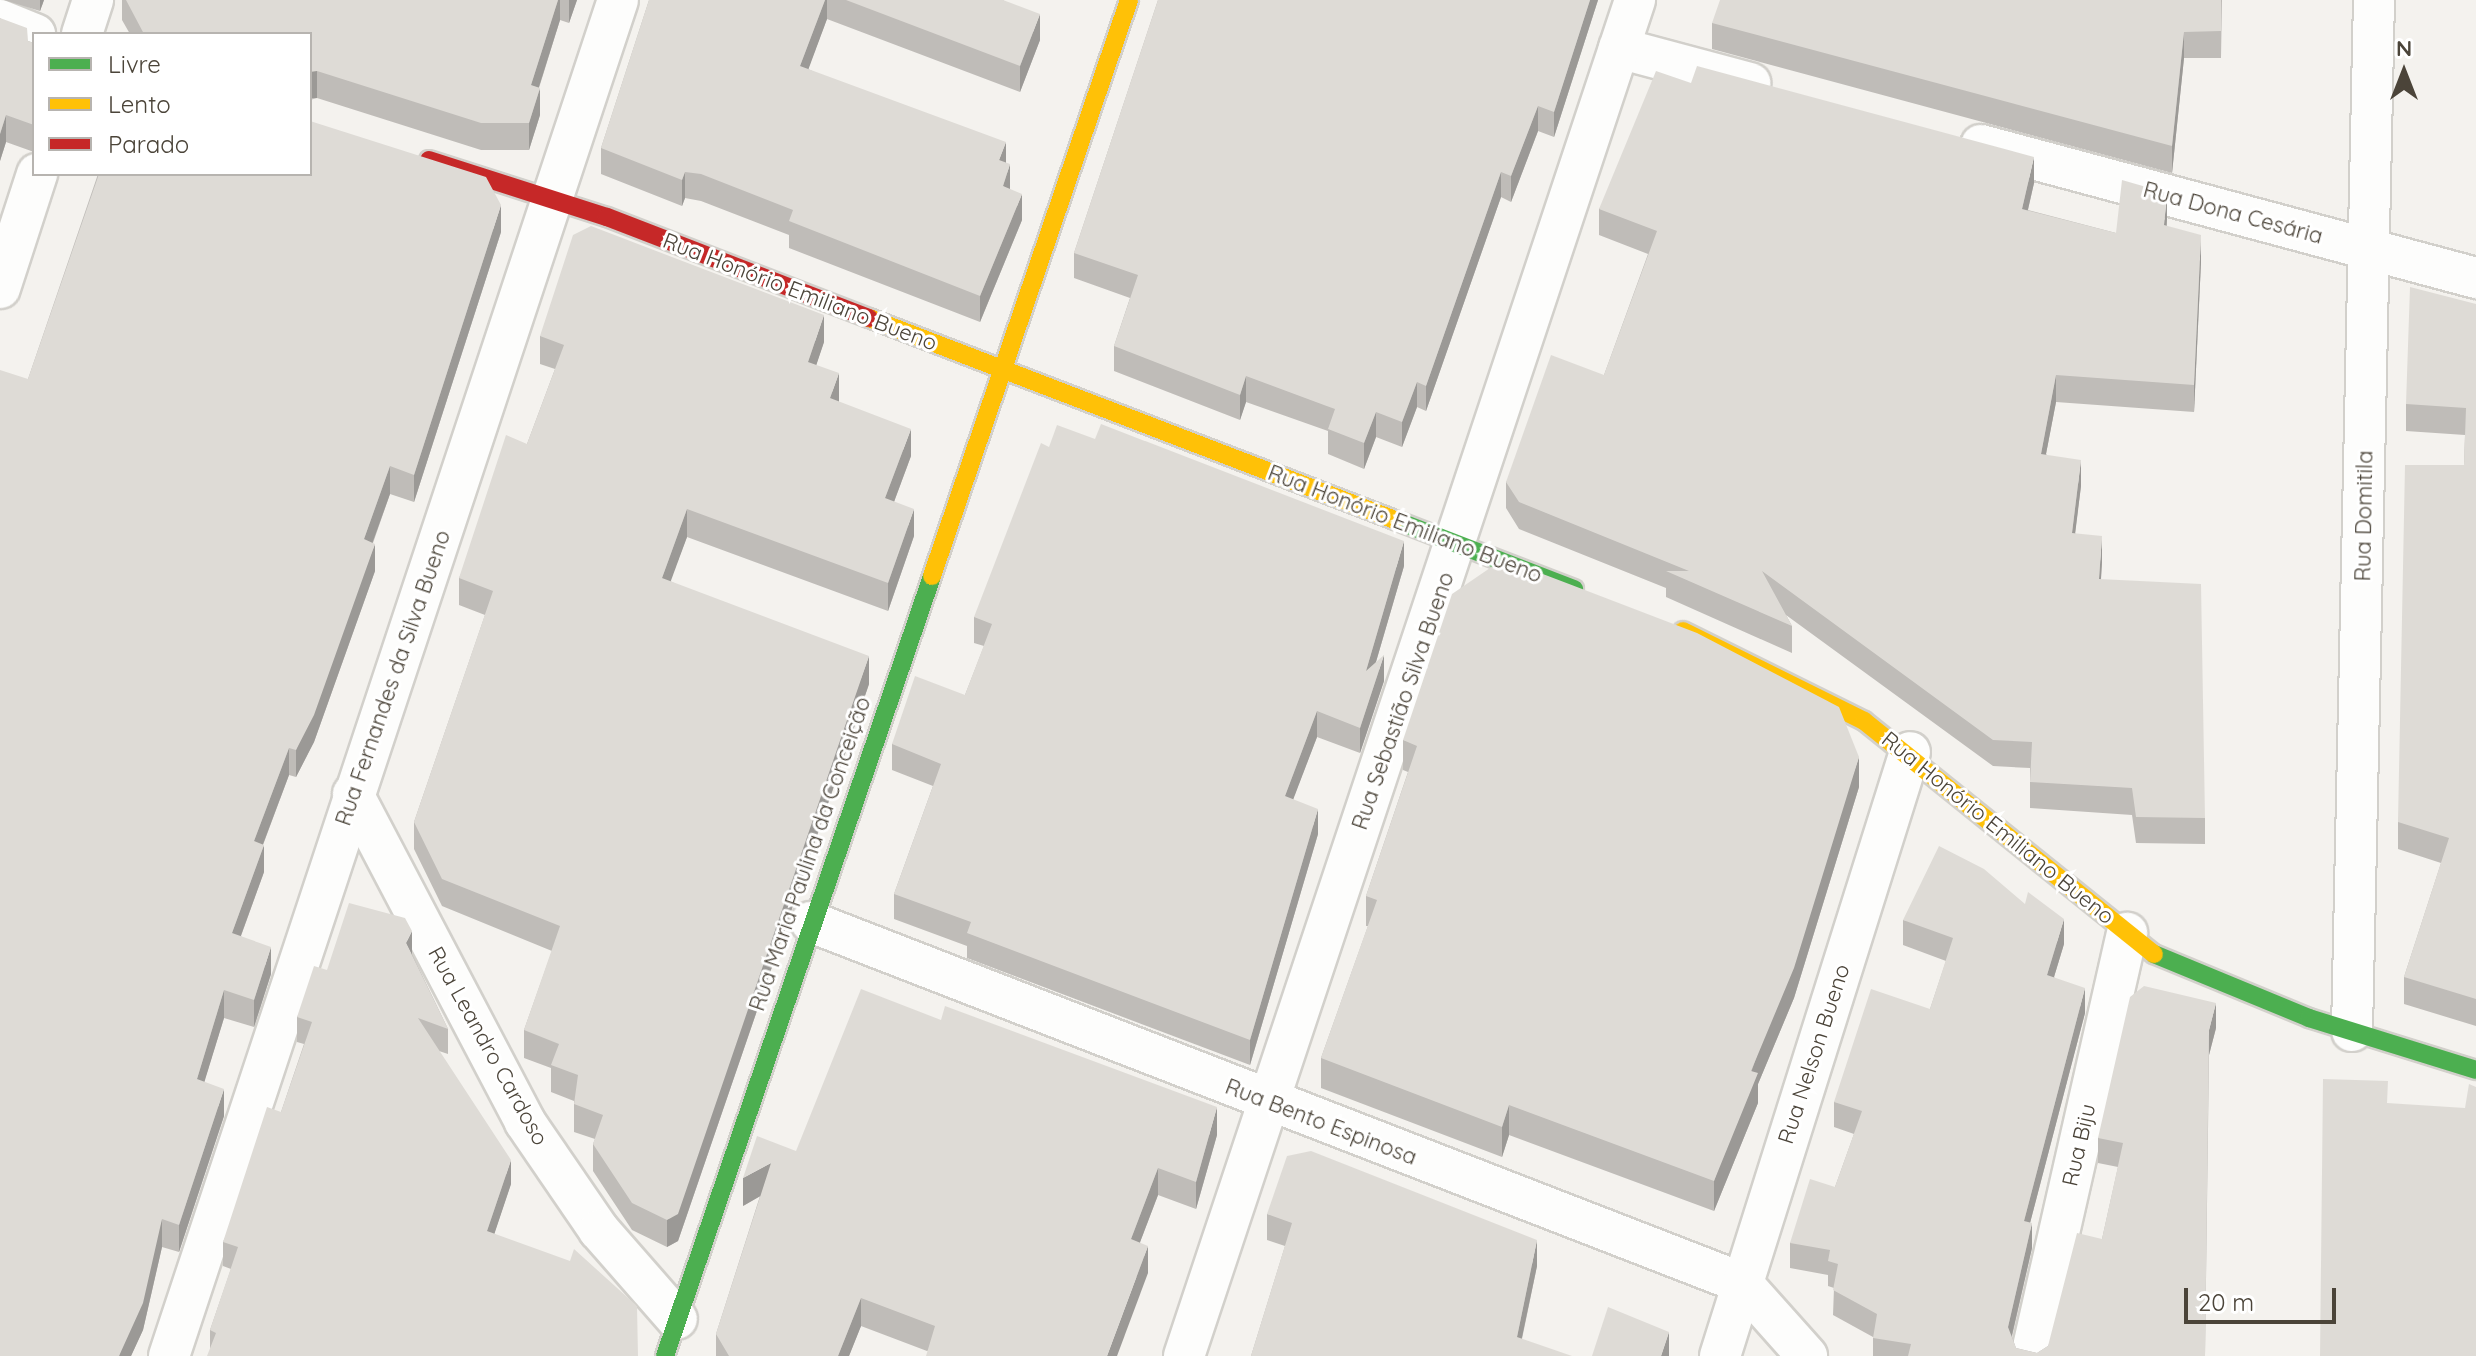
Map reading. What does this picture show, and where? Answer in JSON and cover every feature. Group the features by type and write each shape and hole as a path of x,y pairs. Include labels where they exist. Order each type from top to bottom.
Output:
{"street":[{"path":"83,32 93,0"},
{"name":"Rua Fernandes da Silva Bueno","path":"169,1356 353,794 555,201 618,0"},
{"name":"Rua Maria Paulina da Conceição","path":"671,1338 811,922 1005,370 1129,0"},
{"name":"Rua Sebastião Silva Bueno","path":"1184,1356 1635,0"},
{"name":"Rua Domitila","path":"2352,1031 2374,0"},
{"path":"0,20 32,33"},
{"path":"1619,48 1792,95"},
{"name":"Rua Dona Cesária","path":"1943,135 2476,278"},
{"name":"Rua Honório Emiliano Bueno","path":"409,154 555,201 1594,596"},
{"path":"0,288 36,176"},
{"name":"Rua Honório Emiliano Bueno","path":"1665,624 1808,688 1910,752 2160,958 2352,1031 2476,1070"},
{"name":"Rua Nelson Bueno","path":"1720,1356 1910,752"},
{"name":"Rua Leandro Cardoso","path":"353,794 525,1122 671,1338"},
{"name":"Rua Bento Espinosa","path":"811,922 1268,1102 1742,1283 1807,1356"},
{"name":"Rua Biju","path":"2031,1356 2127,933"}],"building":[{"path":"126,0 558,0 531,85 540,88 529,123 481,123 312,72 312,32 143,32"},
{"path":"649,0 825,0 800,66 1006,142 999,160 1010,164 1003,186 1022,194 980,296 789,221 793,210 701,174 685,172 682,180 601,148"},
{"path":"846,0 1003,0 1040,14 1020,66"},
{"path":"1158,0 1590,0 1554,112 1538,106 1511,176 1501,172 1426,386 1417,382 1402,422 1376,412 1364,443 1328,429 1335,409 1246,376 1240,395 1114,346 1138,275 1074,253"},
{"path":"1720,0 2221,0 2221,31 2184,32 2172,146 1712,23"},
{"path":"0,18 27,28 28,41 32,42 32,124 6,115 0,134"},
{"path":"1697,66 2034,157 2022,209 2116,233 2122,180 2167,193 2164,225 2201,235 2194,385 2056,375 2041,454 2081,460 2072,533 2102,536 2099,579 2201,584 2205,818 2136,817 2132,788 2030,782 2032,742 1993,740 1762,571 1792,626 1666,571 1689,571 1519,502 1506,482 1551,355 1604,375 1657,231 1599,209 1656,71 1691,83"},
{"path":"312,122 486,177 501,205 414,475 390,466 364,539 375,544 314,715 296,750 289,748 254,841 264,845 232,933 271,947 254,1000 224,990 197,1079 224,1089 179,1225 162,1219 143,1303 119,1356 0,1356 0,370 28,379 98,176 312,176"},
{"path":"591,226 824,315 808,362 839,373 830,398 911,429 885,498 914,509 888,583 687,509 662,578 869,656 678,1214 667,1220 632,1203 593,1144 603,1115 574,1104 578,1075 551,1065 559,1044 524,1030 560,926 442,879 414,822 493,591 459,578 506,435 527,444 564,345 540,336 573,235"},
{"path":"2410,287 2476,304 2476,999 2404,977 2449,838 2398,822 2405,465 2464,465 2466,408 2406,404"},
{"path":"1101,424 1404,541 1366,671 1384,655 1360,728 1317,711 1285,796 1318,809 1250,1040 967,933 971,922 894,894 941,764 892,744 915,676 965,695 992,624 974,617 1041,443 1049,447 1057,425 1095,439"},
{"path":"1490,568 1527,568 1697,633 1839,707 1859,757 1794,968 1751,1071 1758,1073 1714,1181 1509,1105 1502,1127 1321,1058 1377,900 1366,896 1417,746 1403,740 1452,594"},
{"path":"1939,846 1984,869 2025,904 2028,892 2064,919 2047,975 2085,988 2024,1221 2032,1223 2008,1327 2016,1348 2037,1353 2048,1346 2077,1233 2102,1239 2123,1143 2098,1138 2130,997 2144,986 2216,1003 2209,1030 2205,1356 1908,1356 1911,1344 1873,1338 1877,1314 1833,1290 1838,1264 1828,1261 1830,1250 1790,1243 1810,1179 1835,1187 1862,1111 1834,1102 1871,989 1930,1009 1953,938 1903,920"},
{"path":"349,903 405,918 412,931 406,943 448,1029 418,1018 511,1160 487,1231 570,1261 574,1249 637,1306 638,1356 207,1356 216,1333 210,1330 238,1247 223,1242 267,1107 281,1112 312,1022 297,1017 314,966 327,970"},
{"path":"861,989 941,1020 945,1006 1217,1107 1196,1182 1158,1168 1131,1239 1148,1246 1107,1356 926,1356 935,1326 861,1298 838,1356 729,1356 716,1334 771,1163 743,1178 757,1136 796,1151"},
{"path":"2323,1079 2388,1081 2387,1103 2465,1108 2469,1084 2476,1087 2476,1356 2320,1356"},
{"path":"1311,1151 1537,1240 1517,1337 1572,1356 1251,1356 1292,1223 1267,1214 1287,1156"},
{"path":"1608,1307 1669,1332 1661,1356 1592,1356"}],"traffic: fast":[{"path":"1395,520 1574,589"},
{"path":"665,1356 932,576"},
{"path":"2154,954 2309,1018 2476,1070"}],"traffic: slow":[{"path":"932,576 1129,0"},
{"path":"869,318 1395,520"},
{"path":"1683,631 1864,721 2154,954"}],"traffic: jam":[{"path":"429,160 607,217 869,318"}]}
